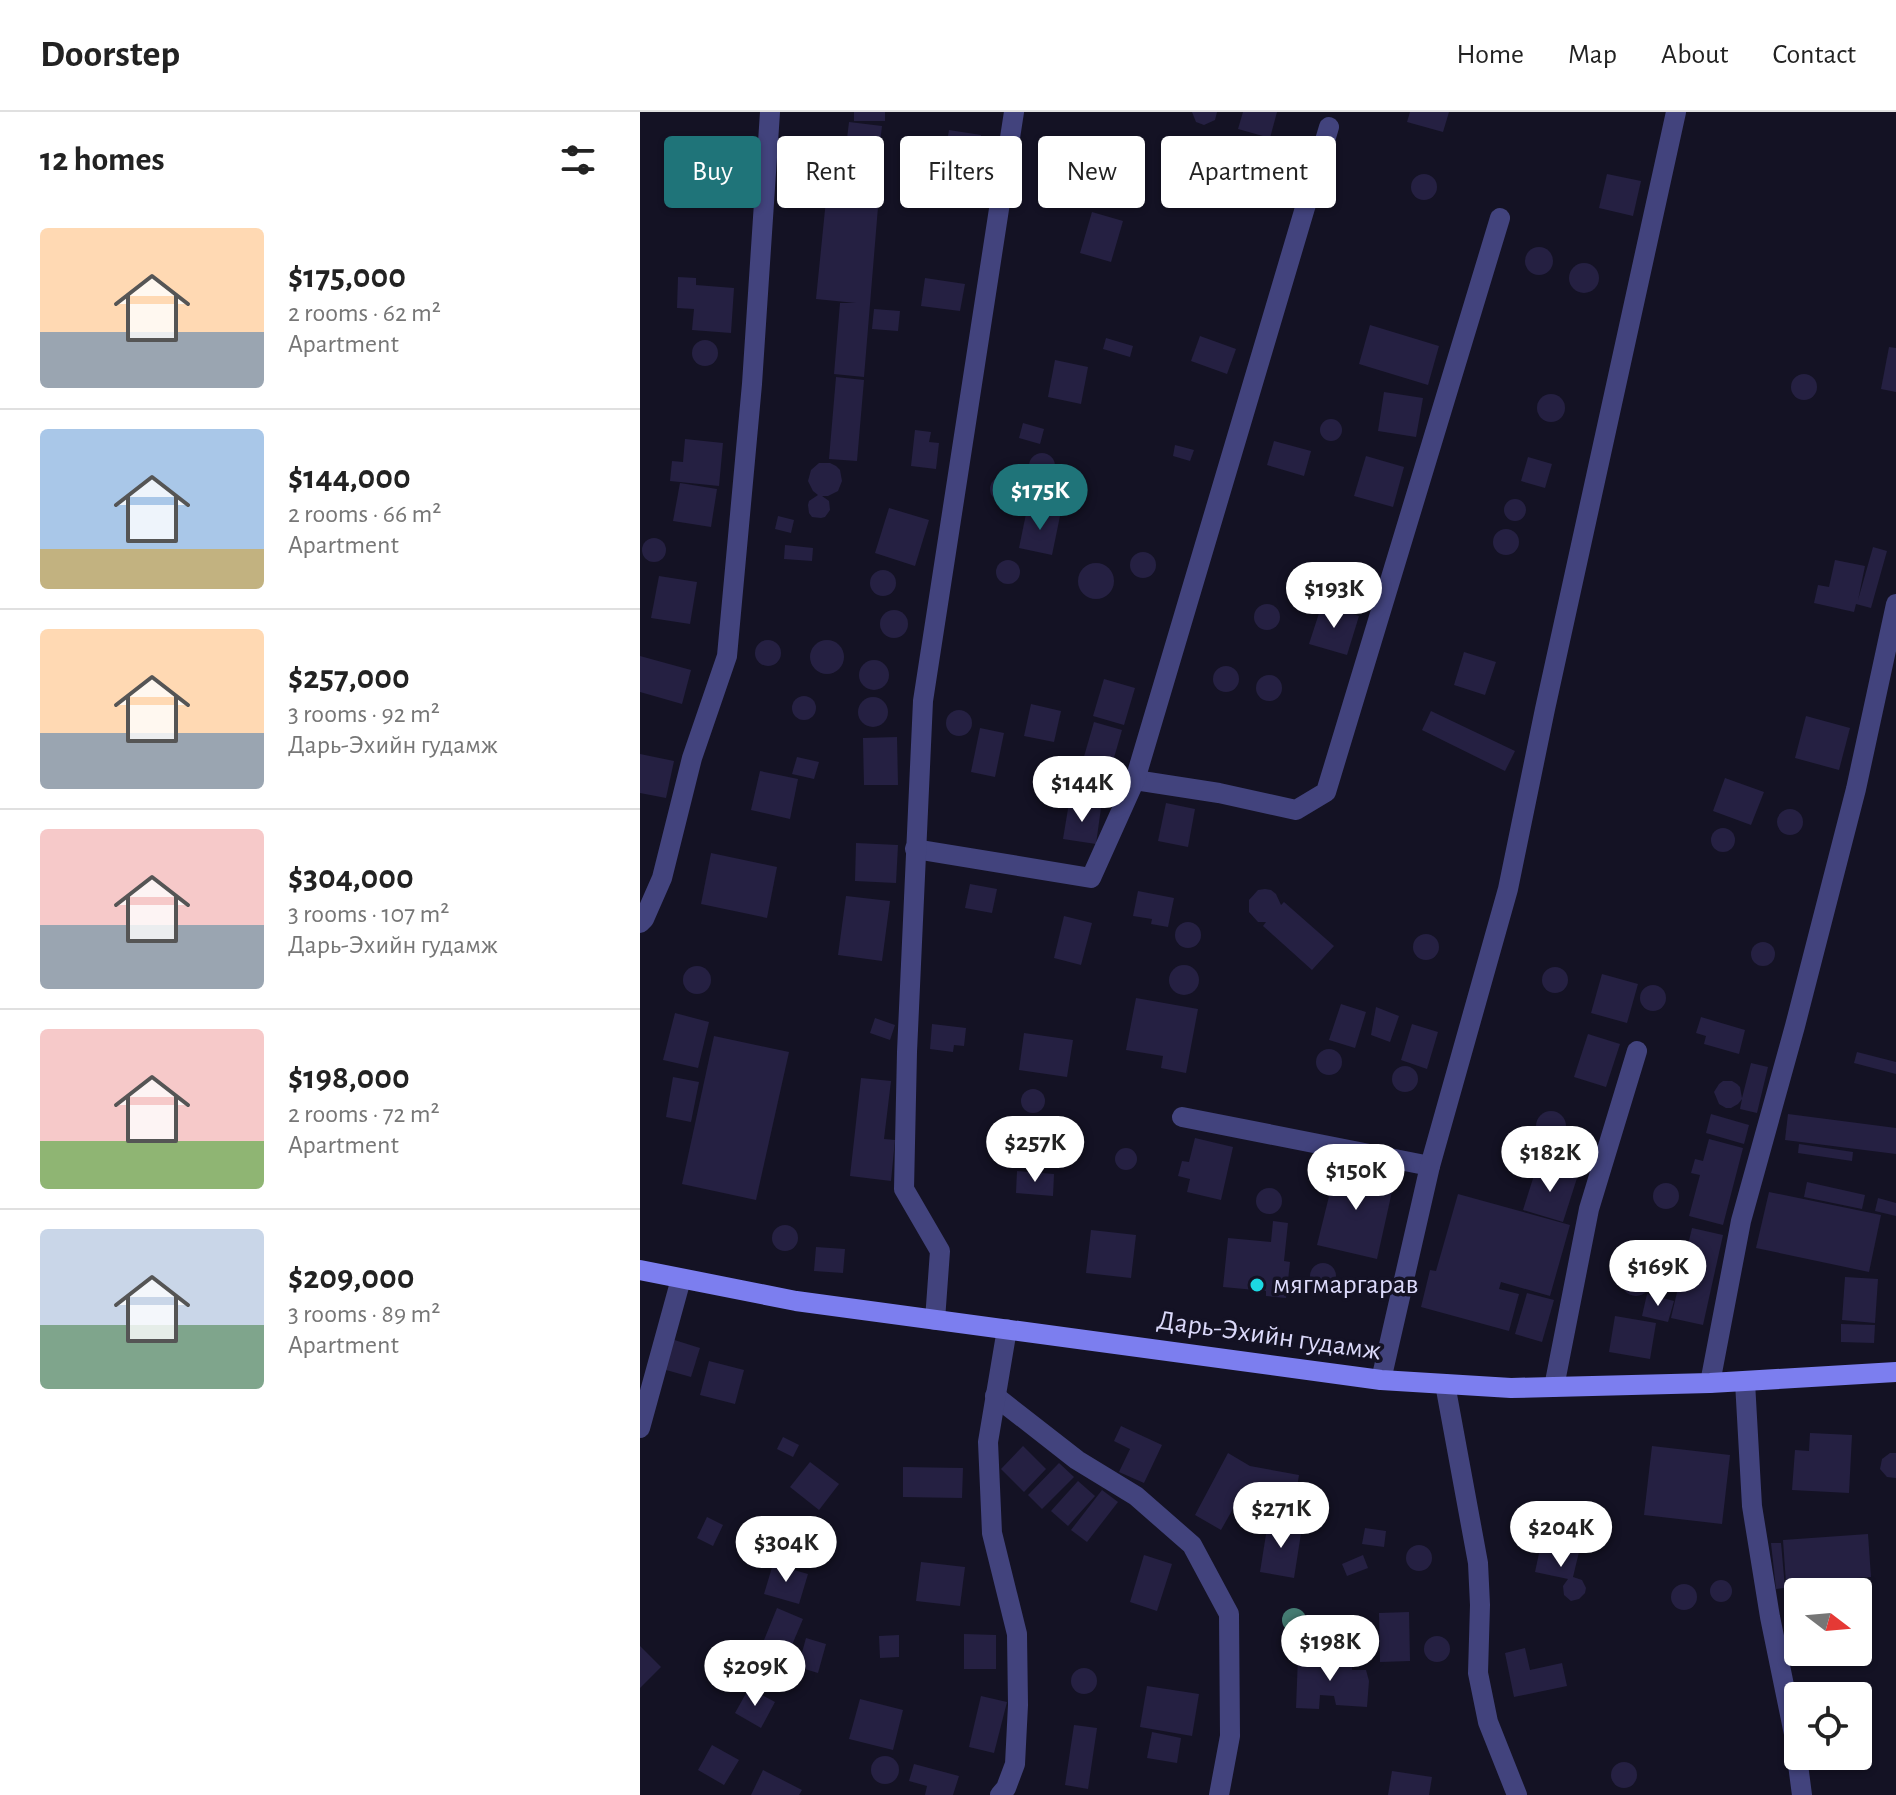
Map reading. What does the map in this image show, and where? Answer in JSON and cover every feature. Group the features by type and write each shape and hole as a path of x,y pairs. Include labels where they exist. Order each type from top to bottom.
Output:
{"main road":[{"name":"Дарь-Эхийн гудамж","path":"640,1270 796,1301 1381,1380 1511,1388 1745,1382 1896,1372"}],"street":[{"path":"640,923 662,878 692,758 727,656 752,384 770,112"},
{"path":"935,1320 940,1251 904,1189 923,701 1014,112"},
{"path":"1381,1380 1430,1166 1508,889 1676,112"},
{"path":"915,849 1091,878 1135,780 1329,127"},
{"path":"1135,780 1219,793 1296,810 1326,792 1500,218"},
{"path":"1710,1383 1741,1221 1856,789 1896,604"},
{"path":"1554,1387 1589,1209 1637,1051"},
{"path":"1182,1117 1430,1166"},
{"path":"640,1428 681,1279"},
{"path":"1000,1795 1015,1764 1017,1634 992,1533 988,1442 1007,1329"},
{"path":"1745,1382 1752,1506 1770,1617 1794,1734 1802,1795"},
{"path":"1445,1384 1478,1563 1478,1673 1488,1722 1517,1795"},
{"path":"995,1396 1077,1460 1136,1496 1192,1545 1229,1614 1230,1736 1219,1795"}],"building":[{"path":"854,112 885,112 885,121 854,121"},
{"path":"1192,112 1217,112 1215,120 1204,125 1196,122"},
{"path":"1243,112 1277,112 1271,136 1238,129"},
{"path":"1410,112 1449,112 1443,132 1407,122"},
{"path":"849,122 882,126 881,136 847,136"},
{"path":"949,130 981,135 981,136 948,136"},
{"path":"1424,174 1433,178 1437,187 1433,196 1424,200 1415,196 1411,187 1415,178"},
{"path":"1607,174 1641,181 1633,216 1599,208"},
{"path":"825,208 878,208 864,377 834,374 840,303 856,303 816,299"},
{"path":"1092,212 1123,221 1111,262 1080,253"},
{"path":"1539,247 1549,251 1553,261 1549,271 1539,275 1529,271 1525,261 1529,251"},
{"path":"1584,263 1595,267 1599,278 1595,289 1584,293 1573,289 1569,278 1573,267"},
{"path":"678,277 696,278 696,285 734,288 731,333 692,330 694,309 677,308"},
{"path":"925,278 965,284 960,311 921,306"},
{"path":"874,309 900,311 898,331 872,329"},
{"path":"1370,325 1439,346 1428,385 1359,364"},
{"path":"1200,336 1236,349 1227,374 1191,361"},
{"path":"1106,338 1133,346 1130,357 1103,349"},
{"path":"705,340 714,344 718,353 714,362 705,366 696,362 692,353 696,344"},
{"path":"1889,347 1896,348 1896,392 1881,389"},
{"path":"1055,360 1088,367 1081,404 1048,397"},
{"path":"1804,374 1813,378 1817,387 1813,396 1804,400 1795,396 1791,387 1795,378"},
{"path":"836,377 864,380 857,461 829,459"},
{"path":"1384,392 1423,398 1416,437 1378,431"},
{"path":"1551,394 1561,398 1565,408 1561,418 1551,422 1541,418 1537,408 1541,398"},
{"path":"1327,419 1335,419 1342,430 1335,441 1327,441 1320,434 1320,426"},
{"path":"1023,423 1044,429 1040,444 1019,438"},
{"path":"915,430 931,432 929,442 939,443 936,469 911,466"},
{"path":"685,439 723,443 719,486 670,481 672,461 683,462"},
{"path":"1274,441 1311,451 1304,476 1267,465"},
{"path":"1175,445 1194,450 1190,461 1173,456"},
{"path":"1042,453 1051,457 1055,466 1051,475 1042,479 1033,475 1029,466 1033,457"},
{"path":"1366,456 1404,467 1393,507 1354,496"},
{"path":"1528,457 1552,464 1545,488 1521,481"},
{"path":"819,463 836,466 842,481 838,491 822,496 829,501 830,510 821,518 812,517 808,505 818,495 808,481 811,470"},
{"path":"1002,477 1013,484 1014,489 1007,500 1002,501 991,494 990,489 997,478"},
{"path":"1041,482 1050,486 1054,495 1050,504 1041,508 1032,504 1028,495 1032,486"},
{"path":"680,483 717,489 711,527 673,521"},
{"path":"1515,499 1523,502 1526,510 1523,518 1515,521 1507,518 1504,510 1507,502"},
{"path":"889,508 929,520 915,566 875,553"},
{"path":"1027,509 1060,516 1052,555 1019,548"},
{"path":"778,516 794,520 791,533 775,529"},
{"path":"1506,529 1515,533 1519,542 1515,551 1506,555 1497,551 1493,542 1497,533"},
{"path":"654,538 665,545 666,550 659,561 654,562 643,555 642,550 649,539"},
{"path":"785,545 813,548 812,561 784,559"},
{"path":"1873,547 1887,551 1871,608 1856,604 1854,612 1814,603 1818,585 1829,587 1835,560 1865,566 1858,600"},
{"path":"1143,552 1152,556 1156,565 1152,574 1143,578 1134,574 1130,565 1134,556"},
{"path":"1008,560 1019,567 1020,572 1013,583 1008,584 997,577 996,572 1003,561"},
{"path":"1096,563 1108,569 1114,581 1108,593 1096,599 1084,593 1078,581 1084,569"},
{"path":"883,570 892,574 896,583 892,592 883,596 874,592 870,583 874,574"},
{"path":"659,576 697,582 690,624 651,618"},
{"path":"1267,604 1276,608 1280,617 1276,626 1267,630 1258,626 1254,617 1258,608"},
{"path":"1322,604 1359,616 1347,655 1309,644"},
{"path":"894,610 904,614 908,624 904,634 894,638 884,634 880,624 884,614"},
{"path":"768,640 777,644 781,653 777,662 768,666 759,662 755,653 759,644"},
{"path":"827,640 839,645 844,657 839,669 827,674 815,669 810,657 815,645"},
{"path":"1464,652 1496,662 1485,695 1454,685"},
{"path":"640,656 691,670 682,704 640,692"},
{"path":"874,660 885,664 889,675 885,686 874,690 863,686 859,675 863,664"},
{"path":"1226,666 1235,670 1239,679 1235,688 1226,692 1217,688 1213,679 1217,670"},
{"path":"1269,675 1278,679 1282,688 1278,697 1269,701 1260,697 1256,688 1260,679"},
{"path":"1104,679 1135,688 1124,725 1093,716"},
{"path":"804,696 813,699 816,708 813,717 804,720 795,717 792,708 795,699"},
{"path":"873,697 883,702 888,712 883,722 873,727 863,722 858,712 863,702"},
{"path":"1031,704 1061,711 1054,742 1024,736"},
{"path":"959,710 968,714 972,723 968,732 959,736 950,732 946,723 950,714"},
{"path":"1431,711 1515,751 1505,771 1422,730"},
{"path":"1806,716 1850,728 1839,770 1795,758"},
{"path":"1094,722 1122,730 1109,775 1081,767"},
{"path":"980,728 1004,733 995,777 971,772"},
{"path":"897,737 898,785 864,785 863,738"},
{"path":"640,754 674,761 666,798 640,793"},
{"path":"797,757 819,762 814,779 792,774"},
{"path":"760,771 798,779 790,819 751,810"},
{"path":"1725,778 1764,792 1751,825 1713,811"},
{"path":"1069,803 1101,808 1096,844 1063,839"},
{"path":"1166,803 1195,809 1188,847 1158,841"},
{"path":"1790,809 1799,813 1803,822 1799,831 1790,835 1781,831 1777,822 1781,813"},
{"path":"1723,828 1731,832 1735,840 1731,848 1723,852 1715,848 1711,840 1715,832"},
{"path":"856,843 898,845 896,883 855,881"},
{"path":"711,853 777,867 767,918 701,904"},
{"path":"970,884 997,889 992,913 965,908"},
{"path":"1265,889 1276,894 1281,905 1284,902 1334,946 1312,970 1263,926 1266,922 1258,922 1249,912 1249,900 1258,890"},
{"path":"1138,891 1174,898 1168,927 1151,924 1152,919 1133,916"},
{"path":"846,896 890,901 882,961 838,955"},
{"path":"1064,916 1092,923 1081,965 1054,958"},
{"path":"1188,922 1197,926 1201,935 1197,944 1188,948 1179,944 1175,935 1179,926"},
{"path":"1426,934 1435,938 1439,947 1435,956 1426,960 1417,956 1413,947 1417,938"},
{"path":"1763,942 1771,946 1775,954 1771,962 1763,966 1755,962 1751,954 1755,946"},
{"path":"1184,965 1194,970 1199,980 1194,990 1184,995 1174,990 1169,980 1174,970"},
{"path":"697,966 707,970 711,980 707,990 697,994 687,990 683,980 687,970"},
{"path":"1555,967 1565,970 1568,980 1565,990 1555,993 1545,990 1542,980 1545,970"},
{"path":"1602,974 1638,984 1627,1023 1591,1013"},
{"path":"1653,985 1662,989 1666,998 1662,1007 1653,1011 1644,1007 1640,998 1644,989"},
{"path":"1136,998 1198,1009 1186,1073 1161,1068 1163,1056 1126,1050"},
{"path":"1341,1004 1366,1012 1355,1048 1329,1040"},
{"path":"1376,1007 1399,1016 1390,1042 1371,1035"},
{"path":"675,1013 709,1022 698,1068 663,1060"},
{"path":"1701,1017 1745,1030 1739,1054 1704,1044 1706,1036 1696,1033"},
{"path":"875,1018 895,1025 890,1040 870,1033"},
{"path":"932,1024 966,1028 964,1046 954,1045 953,1052 930,1049"},
{"path":"1412,1024 1438,1032 1427,1069 1401,1060"},
{"path":"1024,1033 1073,1040 1067,1077 1019,1070"},
{"path":"1588,1034 1620,1044 1606,1087 1574,1077"},
{"path":"714,1036 789,1052 756,1200 682,1184"},
{"path":"1329,1049 1338,1053 1342,1062 1338,1071 1329,1075 1320,1071 1316,1062 1320,1053"},
{"path":"1857,1052 1896,1062 1896,1074 1854,1063"},
{"path":"1751,1063 1768,1067 1757,1113 1740,1109 1742,1099 1731,1108 1719,1104 1714,1092 1723,1081 1737,1084 1742,1098"},
{"path":"1405,1066 1414,1070 1418,1079 1414,1088 1405,1092 1396,1088 1392,1079 1396,1070"},
{"path":"673,1077 699,1082 691,1122 666,1117"},
{"path":"861,1078 891,1081 884,1139 895,1140 891,1181 850,1176"},
{"path":"1033,1089 1044,1096 1045,1101 1038,1112 1033,1113 1022,1106 1021,1101 1028,1090"},
{"path":"1551,1111 1562,1115 1566,1126 1562,1137 1551,1141 1540,1137 1536,1126 1540,1115"},
{"path":"1711,1114 1749,1125 1744,1144 1706,1133"},
{"path":"1788,1114 1896,1128 1896,1154 1785,1140"},
{"path":"1037,1128 1047,1132 1051,1142 1047,1152 1037,1156 1027,1152 1023,1142 1027,1132"},
{"path":"1195,1138 1233,1147 1221,1200 1187,1192 1190,1179 1178,1176 1182,1161 1189,1162"},
{"path":"1709,1139 1743,1148 1723,1225 1689,1216 1700,1175 1691,1173 1695,1159 1703,1161"},
{"path":"1799,1144 1853,1152 1852,1161 1798,1153"},
{"path":"1126,1148 1134,1151 1137,1159 1134,1167 1126,1170 1118,1167 1115,1159 1118,1151"},
{"path":"1542,1149 1583,1162 1578,1176 1537,1164"},
{"path":"1337,1164 1395,1178 1377,1259 1317,1245"},
{"path":"1537,1166 1577,1178 1563,1222 1523,1210"},
{"path":"1017,1171 1054,1174 1053,1196 1016,1193"},
{"path":"1807,1182 1865,1195 1862,1209 1804,1197"},
{"path":"1666,1183 1675,1187 1679,1196 1675,1205 1666,1209 1657,1205 1653,1196 1657,1187"},
{"path":"1269,1188 1278,1192 1282,1201 1278,1210 1269,1214 1260,1210 1256,1201 1260,1192"},
{"path":"1769,1192 1881,1215 1869,1272 1756,1248"},
{"path":"1458,1194 1570,1225 1550,1296 1501,1282 1499,1289 1519,1294 1509,1331 1421,1307 1430,1270 1436,1271"},
{"path":"1878,1198 1896,1203 1896,1216 1875,1211"},
{"path":"1273,1221 1288,1223 1284,1261 1290,1262 1286,1298 1266,1296 1266,1291 1223,1287 1228,1238 1271,1242"},
{"path":"785,1225 794,1229 798,1238 794,1247 785,1251 776,1247 772,1238 776,1229"},
{"path":"1692,1228 1723,1235 1703,1325 1671,1318"},
{"path":"1091,1230 1136,1235 1131,1278 1086,1273"},
{"path":"816,1247 845,1249 843,1273 814,1271"},
{"path":"1323,1263 1332,1267 1336,1276 1332,1285 1323,1289 1314,1285 1310,1276 1314,1267"},
{"path":"1636,1266 1642,1267 1650,1275 1650,1287 1642,1295 1636,1296 1630,1295 1622,1287 1621,1281 1622,1275 1630,1267"},
{"path":"1845,1277 1878,1279 1875,1323 1842,1320"},
{"path":"1527,1293 1554,1300 1542,1342 1515,1334"},
{"path":"1647,1294 1674,1301 1668,1322 1642,1316"},
{"path":"1615,1316 1656,1323 1650,1359 1609,1352"},
{"path":"1841,1324 1875,1325 1874,1343 1841,1342"},
{"path":"668,1338 700,1348 691,1377 659,1368"},
{"path":"709,1361 744,1370 735,1404 700,1395"},
{"path":"1121,1426 1162,1445 1144,1483 1119,1472 1130,1449 1114,1441"},
{"path":"1810,1433 1852,1435 1849,1493 1792,1490 1795,1450 1809,1451"},
{"path":"783,1437 799,1445 793,1457 777,1449"},
{"path":"1023,1446 1046,1469 1024,1492 1001,1469"},
{"path":"1652,1446 1730,1455 1722,1524 1644,1515"},
{"path":"1228,1453 1250,1466 1299,1475 1293,1513 1243,1504 1247,1484 1221,1530 1195,1515"},
{"path":"1896,1453 1896,1478 1887,1477 1880,1469 1882,1459"},
{"path":"810,1462 839,1484 819,1510 790,1487"},
{"path":"1059,1463 1074,1477 1042,1509 1028,1495"},
{"path":"903,1467 963,1468 962,1498 903,1497"},
{"path":"1078,1481 1095,1496 1068,1526 1051,1511"},
{"path":"1102,1490 1118,1502 1087,1542 1071,1530"},
{"path":"707,1517 723,1525 713,1546 697,1538"},
{"path":"795,1522 826,1530 818,1564 786,1556"},
{"path":"1268,1522 1302,1527 1294,1578 1260,1572"},
{"path":"1365,1528 1386,1531 1384,1547 1362,1544"},
{"path":"1868,1534 1871,1577 1786,1578 1783,1540"},
{"path":"1771,1543 1781,1543 1784,1588 1776,1589"},
{"path":"1541,1544 1579,1552 1573,1577 1582,1580 1586,1588 1579,1599 1571,1601 1564,1595 1563,1586 1568,1579 1535,1572"},
{"path":"1419,1545 1428,1549 1432,1558 1428,1567 1419,1571 1410,1567 1406,1558 1410,1549"},
{"path":"1144,1555 1172,1564 1157,1611 1130,1602"},
{"path":"1363,1555 1368,1568 1347,1576 1342,1564"},
{"path":"921,1562 965,1567 960,1606 916,1601"},
{"path":"773,1564 808,1574 799,1604 764,1594"},
{"path":"1721,1580 1729,1583 1732,1591 1729,1599 1721,1602 1713,1599 1710,1591 1713,1583"},
{"path":"1684,1584 1693,1588 1697,1597 1693,1606 1684,1610 1675,1606 1671,1597 1675,1588"},
{"path":"777,1608 803,1619 783,1666 758,1655"},
{"path":"1409,1612 1410,1661 1380,1662 1379,1613"},
{"path":"964,1634 996,1635 996,1669 964,1669"},
{"path":"899,1635 899,1657 880,1658 879,1636"},
{"path":"1437,1636 1446,1640 1450,1649 1446,1658 1437,1662 1428,1658 1424,1649 1428,1640"},
{"path":"806,1638 826,1644 818,1673 798,1667"},
{"path":"640,1646 661,1667 640,1688"},
{"path":"1525,1648 1530,1670 1562,1663 1567,1686 1514,1697 1505,1653"},
{"path":"1298,1657 1352,1659 1352,1670 1366,1670 1369,1681 1367,1707 1336,1705 1334,1696 1320,1695 1319,1709 1296,1708"},
{"path":"1084,1668 1093,1672 1097,1681 1093,1690 1084,1694 1075,1690 1071,1681 1075,1672"},
{"path":"1147,1686 1199,1694 1192,1736 1140,1727"},
{"path":"749,1688 775,1702 761,1728 735,1713"},
{"path":"981,1696 1007,1702 994,1753 969,1747"},
{"path":"860,1699 903,1710 893,1750 849,1739"},
{"path":"1074,1725 1097,1728 1088,1789 1065,1785"},
{"path":"1152,1732 1181,1738 1177,1763 1147,1758"},
{"path":"712,1745 739,1760 724,1785 698,1770"},
{"path":"885,1756 895,1760 899,1770 895,1780 885,1784 875,1780 871,1770 875,1760"},
{"path":"1624,1762 1633,1766 1637,1775 1633,1784 1624,1788 1615,1784 1611,1775 1615,1766"},
{"path":"914,1764 959,1776 953,1795 925,1795 927,1786 909,1781"},
{"path":"763,1770 802,1790 799,1795 751,1795"},
{"path":"1392,1771 1432,1777 1429,1795 1388,1795"}],"place":[{"name":"мягмаргарав","path":"1257,1285"}]}
